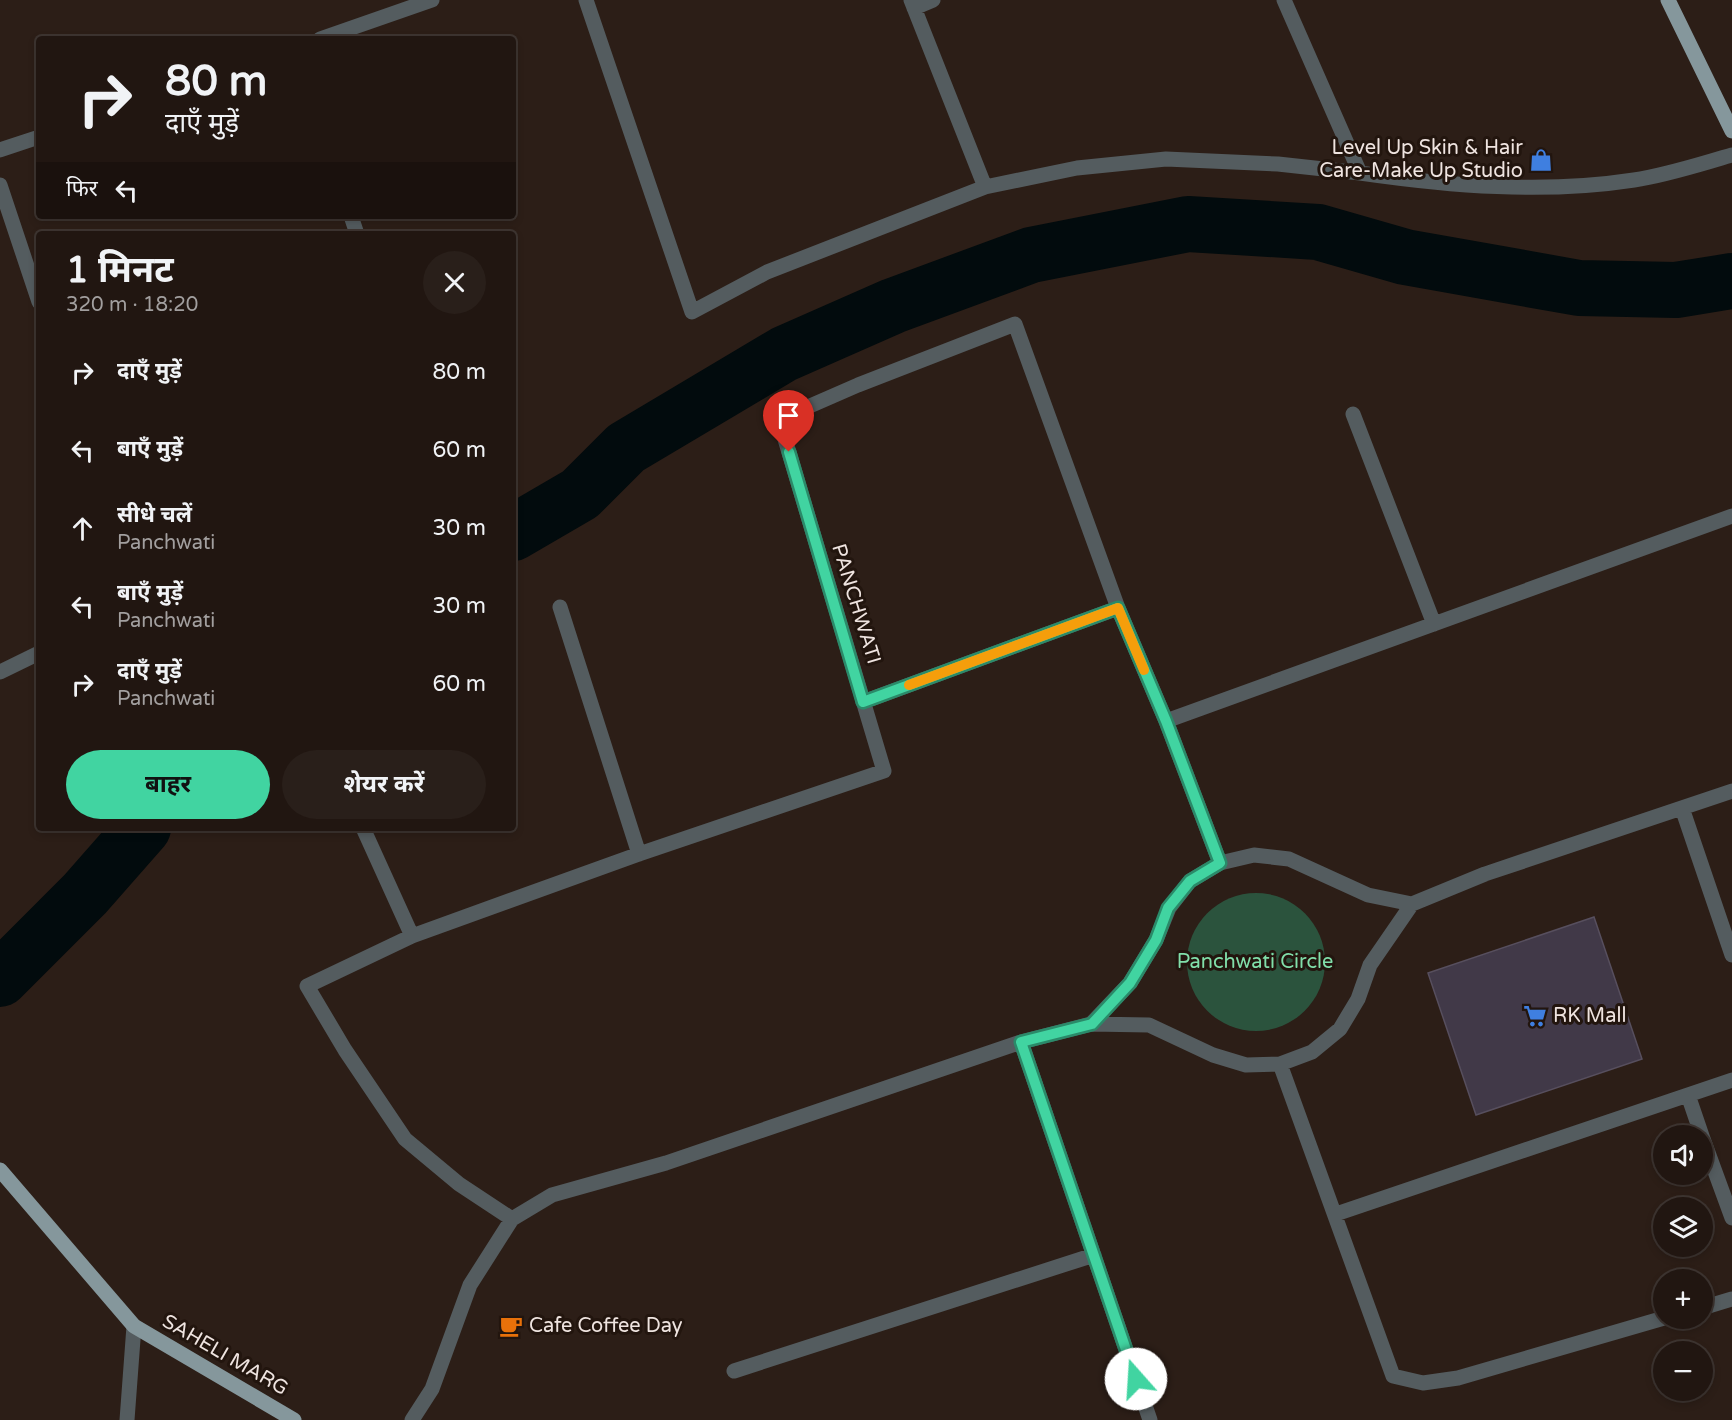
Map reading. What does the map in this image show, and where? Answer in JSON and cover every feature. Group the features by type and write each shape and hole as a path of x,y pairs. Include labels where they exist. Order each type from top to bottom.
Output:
{"main road":[{"path":"1668,0 1732,131"},
{"name":"SAHELI MARG","path":"0,1170 134,1326 294,1420"}],"street":[{"path":"329,36 432,0"},
{"path":"586,0 692,312 767,272 985,187 1077,168 1166,159 1278,164 1434,184 1543,188 1635,180 1732,155"},
{"path":"933,0 913,4 985,187"},
{"path":"1284,0 1360,173"},
{"path":"0,150 36,137"},
{"path":"0,185 36,293"},
{"name":"PANCHWATI","path":"639,854 884,771 782,429 803,409 858,385 1015,324 1118,608"},
{"path":"1353,414 1434,624"},
{"path":"1166,721 1732,516"},
{"path":"512,1219 459,1184 405,1140 345,1050 307,986 412,936 639,854 560,607"},
{"path":"863,702 1118,608 1166,721 1220,863"},
{"path":"0,672 36,654"},
{"path":"412,1420 432,1389 470,1285 512,1219 552,1195 666,1163 1021,1042 1092,1024 1149,1025 1213,1055 1246,1065 1281,1064 1312,1052 1340,1029 1358,999 1370,965 1412,904 1485,874 1732,791"},
{"path":"1682,808 1732,956"},
{"path":"364,831 412,936"},
{"path":"1092,1024 1130,983 1156,940 1168,908 1190,881 1220,863 1254,855 1289,859 1368,895 1412,904"},
{"path":"1021,1042 1150,1420"},
{"path":"1281,1064 1393,1376 1423,1383 1458,1378 1653,1321"},
{"path":"1336,1214 1732,1080"},
{"path":"1688,1095 1698,1125"},
{"path":"1713,1166 1732,1218"},
{"path":"734,1371 1094,1255"},
{"path":"1713,1305 1732,1299"},
{"path":"127,1420 134,1326"}],"green space":[{"name":"Panchwati Circle","path":"1256,893 1283,898 1295,904 1305,913 1314,923 1320,935 1325,962 1320,989 1314,1001 1305,1011 1295,1020 1283,1026 1256,1031 1229,1026 1217,1020 1207,1011 1198,1001 1192,989 1187,962 1192,935 1198,923 1207,913 1217,904 1229,898"}],"building":[{"name":"RK Mall","path":"1594,917 1642,1059 1476,1115 1428,973"}],"waterway":[{"path":"516,531 580,494 626,448 784,354 893,306 1031,255 1188,224 1318,232 1405,257 1579,288 1676,290 1732,281"},
{"path":"0,979 85,894 140,831"}],"slow traffic":[{"path":"909,685 1118,608 1144,670"}],"place":[{"name":"Level Up Skin & Hair Care-Make Up Studio","path":"1541,160"},
{"name":"RK Mall","path":"1535,1016"},
{"name":"Cafe Coffee Day","path":"511,1326"}],"route":[{"path":"789,452 863,702 1118,608 1166,721 1220,863 1190,881 1168,908 1156,940 1130,983 1092,1024 1021,1042 1136,1379"}]}
